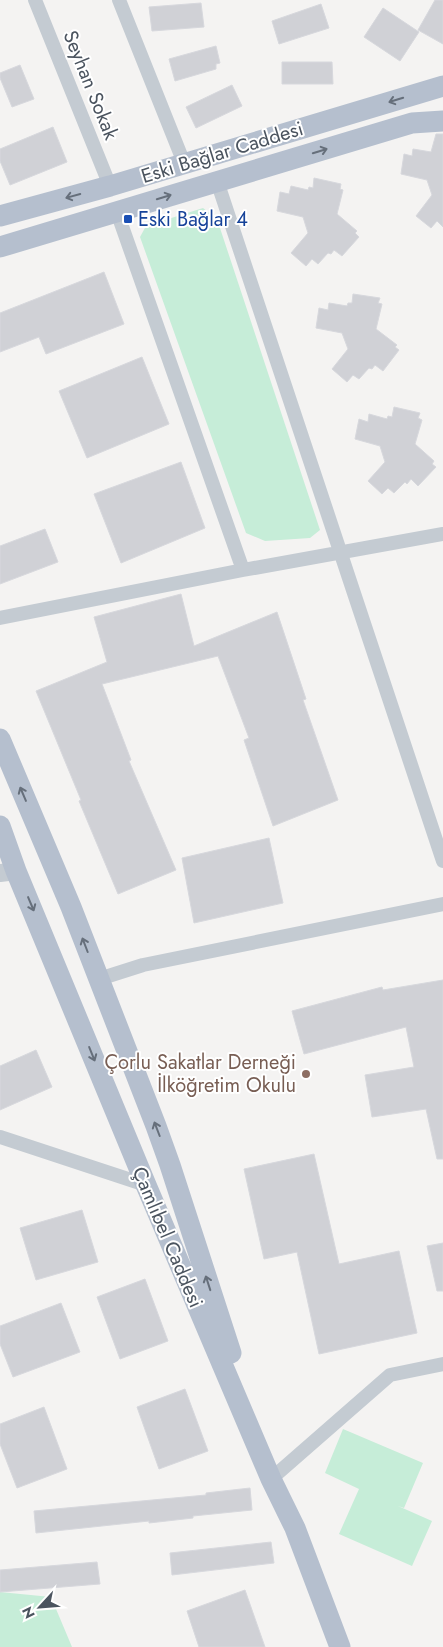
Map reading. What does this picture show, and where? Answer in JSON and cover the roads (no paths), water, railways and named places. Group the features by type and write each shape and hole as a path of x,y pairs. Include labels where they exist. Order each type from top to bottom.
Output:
{"main road":[{"name":"Eski Bağlar Caddesi","path":"0,216 110,186 443,86"},
{"name":"Eski Bağlar Caddesi","path":"0,247 412,123 443,121"},
{"path":"0,739 71,907 170,1166 271,1479"},
{"name":"Çamlıbel Caddesi","path":"0,826 8,872 146,1185 271,1479 295,1528 340,1647"}],"street":[{"name":"Seyhan Sokak","path":"35,0 110,186"},
{"path":"119,0 184,163"},
{"path":"217,182 443,861"},
{"path":"117,212 243,570"},
{"path":"0,618 243,570 443,534"},
{"path":"99,979 143,964 443,904"},
{"path":"0,1137 146,1185"},
{"path":"271,1479 390,1375 443,1364"}],"place":[{"name":"Eski Bağlar 4","path":"128,219"},
{"name":"Çorlu Sakatlar Derneği İlköğretim Okulu","path":"306,1074"}]}
